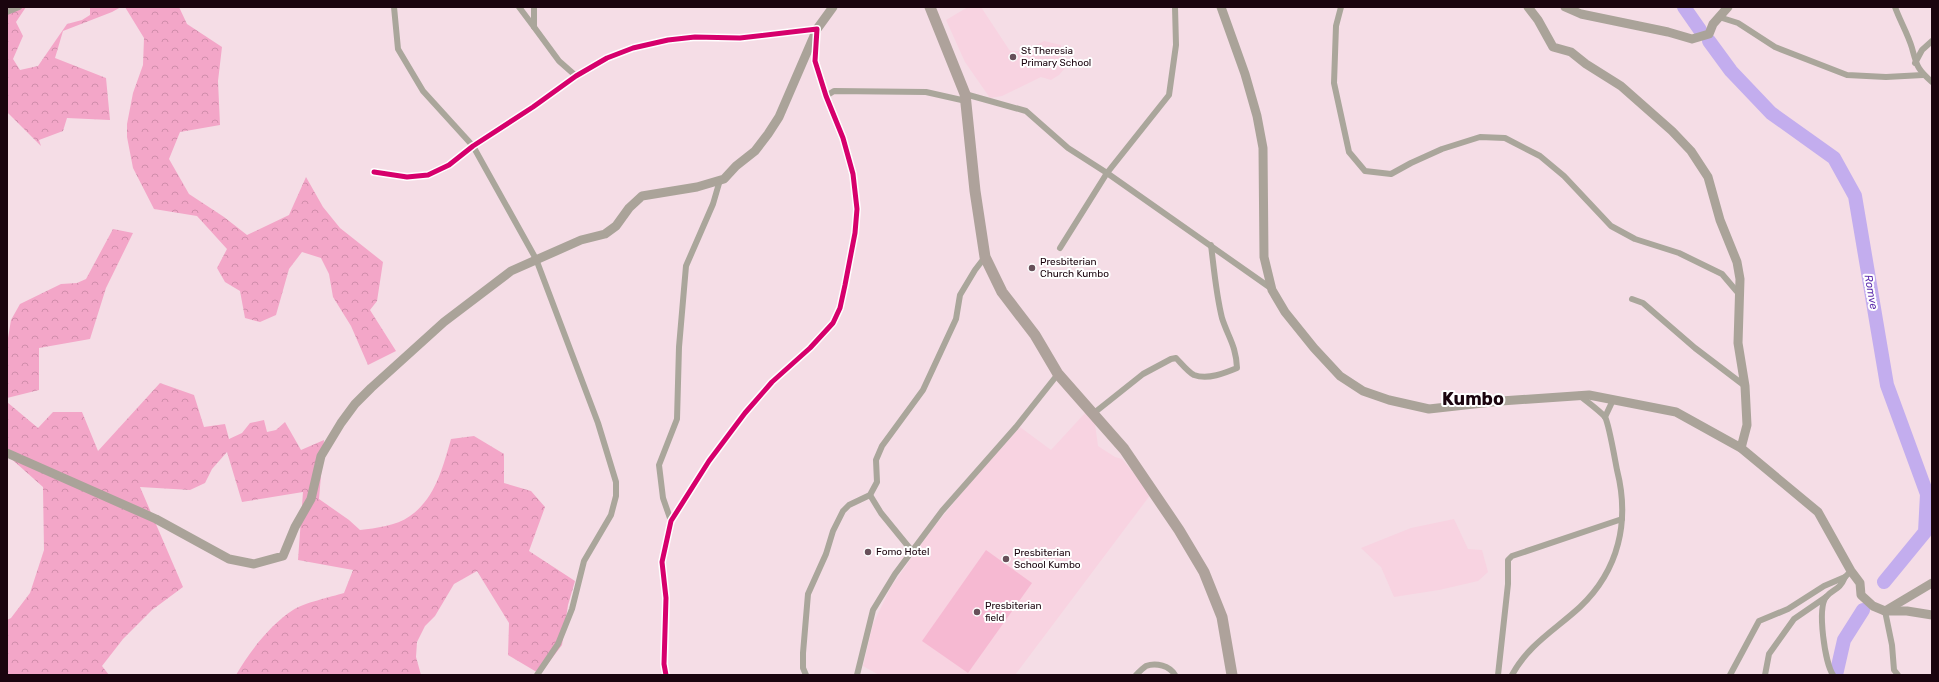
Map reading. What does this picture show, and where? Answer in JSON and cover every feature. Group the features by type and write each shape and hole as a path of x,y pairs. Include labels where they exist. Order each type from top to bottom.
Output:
{"highway":[{"path":"930,7 966,97 985,258 1002,292 1035,335 1058,374 1094,413 1128,455 1180,530 1204,572 1222,618 1232,675"}],"street":[{"path":"7,12 19,7"},
{"path":"394,7 398,49 422,91 473,146 536,259 598,423 616,482 616,496 611,515 584,561 572,609 558,644 537,675"},
{"path":"519,7 559,61 576,76"},
{"path":"534,7 534,27"},
{"path":"7,453 156,519 229,559 254,564 284,556 295,527 311,500 321,456 355,404 444,322 511,271 581,240 605,234 616,226 629,208 642,196 697,187 720,180 755,151 779,117 817,29 833,7"},
{"path":"1060,248 1107,173 1169,95 1176,45 1175,7"},
{"path":"1221,7 1245,74 1257,116 1263,148 1264,257 1272,290 1285,312 1314,348 1340,376 1363,391 1382,398 1422,408 1436,409 1501,401 1589,395 1676,412 1740,448 1818,512 1848,574 1860,582 1861,595 1873,606 1885,611 1907,611 1932,615"},
{"path":"1341,7 1336,26 1334,83 1349,152 1365,171 1391,174 1411,162 1442,149 1480,137 1506,138 1540,156 1564,176 1612,226 1635,239 1679,253 1722,274 1739,294"},
{"path":"1528,7 1538,20 1553,47 1571,52 1586,64 1621,86 1672,131 1691,151 1708,177 1720,220 1737,262 1740,279 1738,343 1745,386 1747,425 1740,448"},
{"path":"1565,7 1581,14 1668,32 1692,39 1709,34 1713,24 1728,7"},
{"path":"1895,7 1912,48 1915,63 1923,75 1932,82"},
{"path":"1719,17 1738,23 1775,47 1806,60 1848,74 1886,77 1923,75"},
{"path":"374,172 407,177 428,175 449,166 473,146 533,107 576,76 607,58 633,48 668,40 695,37 740,38 817,29"},
{"path":"666,675 664,664 666,598 662,562 671,521 709,461 745,413 772,382 821,337 833,323 840,308 855,233 857,209 852,174 843,138 814,61 817,29"},
{"path":"1915,63 1922,50 1932,41"},
{"path":"826,96 834,91 926,92 966,97 1026,111 1068,148 1107,173 1272,290"},
{"path":"671,521 663,498 659,465 677,419 680,347 686,266 713,204 720,180"},
{"path":"1094,413 1143,374 1176,358 1194,375 1203,376 1220,374 1237,368 1234,344 1223,319 1215,283 1210,245"},
{"path":"806,675 803,668 803,654 808,594 826,554 832,531 843,511 849,505 870,494 877,482 876,460 882,446 923,390 956,319 960,295 975,270 985,258"},
{"path":"1632,299 1643,303 1695,348 1745,386"},
{"path":"857,675 874,610 912,551 942,511 1016,427 1058,374"},
{"path":"1512,675 1533,645 1579,608 1593,593 1609,570 1617,551 1622,518 1622,490 1604,417 1579,395"},
{"path":"1604,417 1613,400"},
{"path":"870,494 882,513 912,551"},
{"path":"1498,675 1508,584 1508,560 1512,556 1622,518"},
{"path":"1765,675 1768,654 1794,620 1841,586 1848,574"},
{"path":"1730,675 1759,620 1788,608 1824,586 1848,574"},
{"path":"1885,611 1932,583"},
{"path":"1826,597 1821,610 1822,632 1832,674"},
{"path":"1885,611 1892,645 1894,670 1898,675"},
{"path":"1136,675 1146,666 1160,664 1173,672 1175,675"}],"shaded area":[{"name":"St Theresia Primary School","path":"968,7 981,7 1010,51 1024,51 1044,41 1061,45 1065,68 1059,75 1051,80 1041,77 1002,96 990,98 965,62 946,20"},
{"name":"Presbiterian School Kumbo","path":"1085,413 1095,424 1098,446 1115,457 1122,459 1151,494 1015,675 879,675 863,666 873,624 891,587 930,532 979,472 1020,427 1051,450"},
{"path":"1454,519 1468,549 1482,550 1488,572 1478,581 1439,590 1394,597 1381,567 1361,548 1411,528"},
{"name":"Presbiterian field","path":"986,550 1032,583 968,673 922,641"}],"green space":[{"path":"7,7 26,7 16,22 23,36 13,59 20,70 38,66 67,24 82,20 90,15 90,7 121,7 63,31 55,58 106,78 110,120 67,118 63,131 39,140 41,146 7,112"},
{"path":"125,7 179,7 187,24 222,47 218,81 220,125 180,132 169,159 189,194 224,217 247,235 289,215 306,177 323,207 340,228 383,262 377,301 370,310 396,351 368,365 351,326 333,297 329,274 321,258 302,252 289,269 276,315 260,322 245,318 240,291 225,282 217,268 227,249 197,216 154,209 133,168 127,137 127,124 133,93 143,65 144,38"},
{"path":"113,229 133,233 106,288 90,339 39,348 39,390 7,398 8,338 11,320 20,304 61,284 77,283 86,279"},
{"path":"160,383 194,395 204,427 225,424 229,439 242,433 250,423 264,420 267,432 276,430 285,422 301,450 324,440 319,499 349,520 360,530 386,526 399,522 419,509 432,492 437,482 451,439 474,436 504,454 504,483 531,491 545,507 529,551 575,581 568,605 562,645 540,674 508,655 509,623 477,571 454,584 435,616 425,626 417,642 416,657 421,675 236,675 254,648 277,623 298,607 344,593 353,570 298,560 303,492 242,502 227,452 212,469 205,483 190,490 140,487 183,587 152,610 123,639 102,666 109,675 7,675 7,620 11,618 30,593 44,550 43,487 7,455 7,402 38,428 53,412 82,412 98,451"}],"waterway":[{"name":"Romve","path":"1684,7 1700,30"},
{"name":"Romve","path":"1709,41 1731,71 1771,113 1834,158 1855,196 1887,385 1927,494 1925,532 1884,582"},
{"name":"Romve","path":"1836,675 1844,640 1863,610"}],"cycle path":[{"path":"374,172 407,177 428,175 449,165 473,146 533,107 576,76 607,58 633,48 668,40 695,37 740,38 817,29 815,61 826,96 843,138 853,174 857,209 855,233 840,308 833,323 810,348 772,382 745,413 709,461 671,521 662,562 666,598 664,664 666,675"}],"place":[{"name":"St Theresia Primary School","path":"1013,57"},
{"name":"Presbiterian Church Kumbo","path":"1032,268"},
{"name":"Fomo Hotel","path":"868,552"},
{"name":"Presbiterian School Kumbo","path":"1006,559"},
{"name":"Presbiterian field","path":"977,612"}],"district":[{"name":"Kumbo","path":"1473,399"}]}
